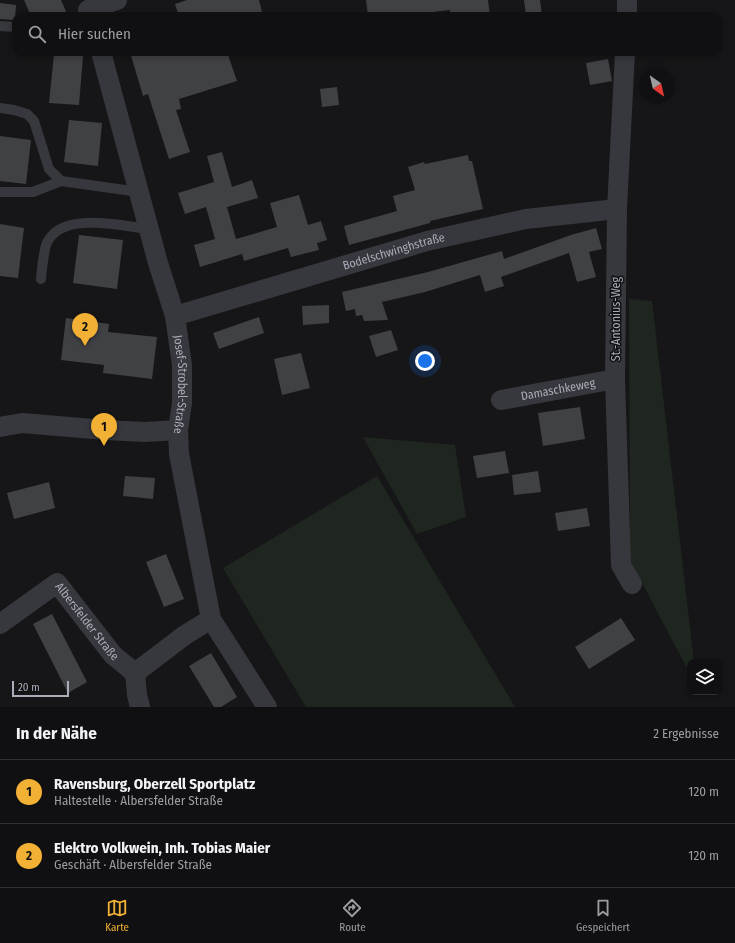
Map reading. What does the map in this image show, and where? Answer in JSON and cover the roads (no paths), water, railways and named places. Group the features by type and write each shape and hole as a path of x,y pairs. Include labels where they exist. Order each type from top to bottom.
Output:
{"street":[{"path":"88,9 118,0"},
{"path":"626,12 627,0"},
{"name":"Josef-Strobel-Straße","path":"102,56 149,229 175,316 182,365 182,402 178,430 179,454 211,619 267,707"},
{"name":"St.-Antonius-Weg","path":"625,56 617,209 615,379 621,565 632,584"},
{"name":"Bodelschwinghstraße","path":"175,316 427,241 526,219 617,209"},
{"name":"Damaschkeweg","path":"501,400 615,379"},
{"path":"0,427 22,423 66,428 145,432 178,430"},
{"name":"Albersfelder Straße","path":"0,624 57,583 113,655 135,674"},
{"path":"140,707 135,674 185,635 211,619"}],"lane":[{"path":"0,26 12,27"},
{"path":"0,108 27,114 34,121 49,169 61,181"},
{"path":"0,192 33,192 61,181 139,192"},
{"path":"41,279 46,245 52,236 63,228 83,222 149,229"}],"place":[{"name":"Elektro Volkwein, Inh. Tobias Maier","path":"85,346"},
{"name":"Ravensburg, Oberzell Sportplatz","path":"104,446"}]}
